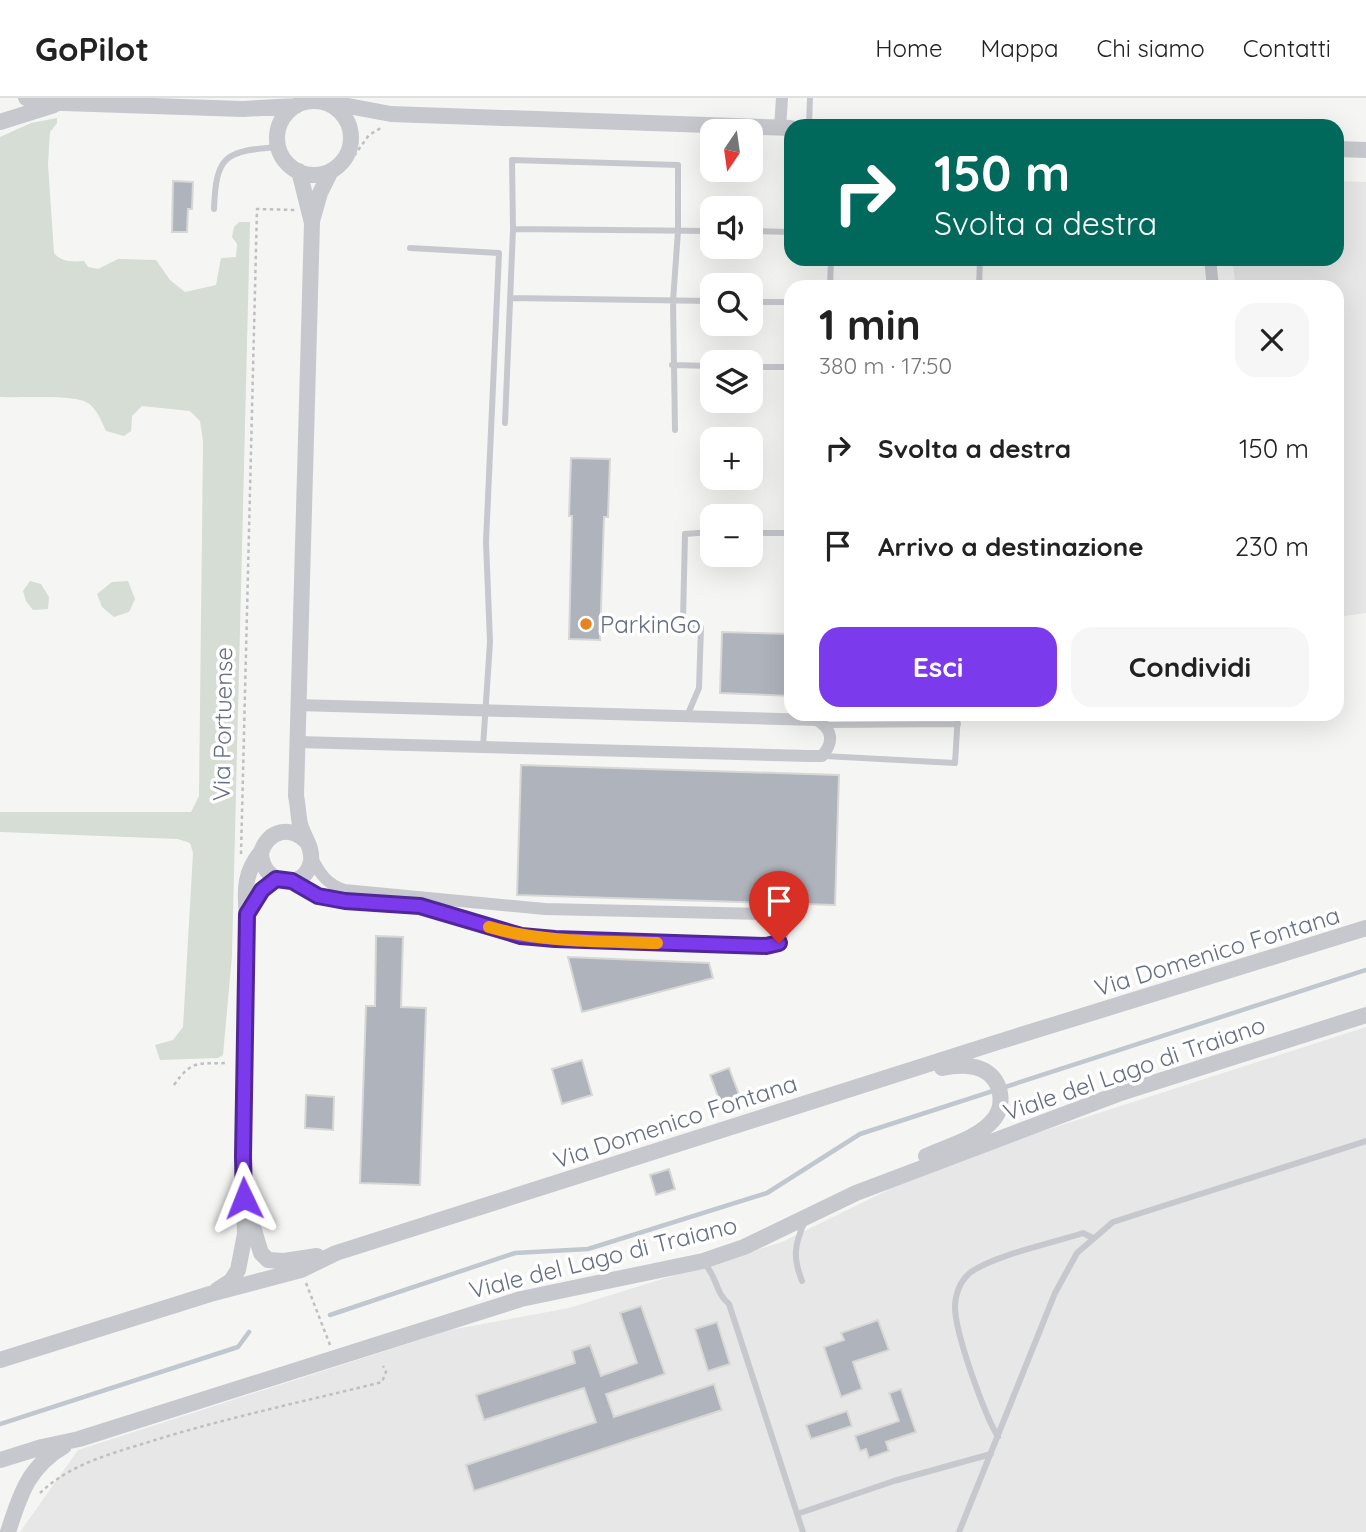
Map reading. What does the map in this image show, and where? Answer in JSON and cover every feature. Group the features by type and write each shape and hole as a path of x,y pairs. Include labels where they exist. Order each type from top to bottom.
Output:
{"street":[{"path":"26,98 63,103 171,102 243,109 296,106 311,101 326,102 387,120"},
{"path":"782,98 785,119"},
{"path":"261,852 266,871 318,896 345,901 420,906 521,936 766,946 779,943 783,932 781,920 768,914 545,909 344,890 333,886 320,874 300,824 296,796 312,223 320,193 351,145 351,134 343,114 326,102"},
{"path":"0,122 63,103"},
{"path":"278,139 288,112 296,106"},
{"path":"243,109 259,116 278,139 285,159 299,171 335,173"},
{"path":"351,134 366,120 784,128"},
{"path":"1344,149 1366,150"},
{"path":"299,171 312,223"},
{"path":"298,705 784,719"},
{"path":"296,742 822,756 830,747 831,736 825,725 819,721"},
{"path":"284,831 296,796"},
{"path":"210,1294 231,1280 238,1270 245,1234 243,1157 247,914 244,892 247,874 269,837 284,831 301,835 307,842"},
{"path":"247,914 262,890 305,873 312,858"},
{"name":"Via Domenico Fontana","path":"0,1360 210,1294 301,1270 337,1253 1366,928"},
{"name":"Viale del Lago di Traiano","path":"0,1460 79,1439 521,1298 703,1261 744,1247 856,1193 1118,1094 1366,1015"},
{"path":"856,1193 912,1162 981,1131 995,1118 1001,1102 996,1082 984,1069 952,1066 878,1081"},
{"path":"244,1198 261,1253 268,1260 284,1261 337,1253"},
{"path":"8,1532 35,1468 54,1451 79,1439"}],"lane":[{"path":"809,119 810,98"},
{"path":"214,209 216,178 222,164 236,153 278,139"},
{"path":"505,423 513,229 512,160 678,165 672,365 675,430"},
{"path":"513,229 700,231"},
{"path":"763,232 784,232"},
{"path":"410,248 499,253 486,542 490,642 483,747"},
{"path":"510,298 700,301"},
{"path":"763,302 784,302"},
{"path":"672,365 700,366"},
{"path":"763,367 784,367"},
{"path":"687,716 699,688 701,627 683,624 682,620 685,534 700,533"},
{"path":"763,533 784,533"},
{"path":"822,756 955,763 958,724 825,725"},
{"path":"959,1532 1055,1293 1077,1253 1113,1222 1366,1141"},
{"path":"802,1281 796,1264 796,1241 807,1216"},
{"path":"998,1437 989,1422 958,1326 955,1308 960,1284 971,1273 993,1262 1083,1233 1093,1238"},
{"path":"703,1261 715,1275 721,1296 729,1304 803,1532"},
{"path":"797,1514 894,1481 991,1454"}],"path":[{"path":"335,173 369,135 387,120"},
{"name":"Via Portuense","path":"241,860 257,209 298,210"},
{"path":"174,1085 188,1067 199,1063 245,1063"},
{"path":"301,1270 331,1347"},
{"path":"39,1494 48,1485 92,1460 201,1426 382,1382 386,1372 383,1366"}],"shaded area":[{"path":"57,118 57,123 50,132 48,164 54,253 60,258 84,261 88,267 98,269 118,259 156,260 170,280 185,292 216,285 221,258 236,257 237,244 232,237 234,227 239,222 250,222 232,955 223,1055 218,1058 160,1060 155,1045 173,1040 183,1027 193,853 190,843 178,839 0,832 0,812 191,812 199,796 203,441 200,421 190,411 142,406 132,416 131,431 124,436 106,431 94,409 81,400 59,397 0,397 0,137 31,123"},
{"path":"1344,181 1366,182 1366,613 1344,616 1344,280 1235,280 1233,266 1344,266"},
{"path":"30,581 41,584 49,597 48,609 33,610 26,601 23,591"},
{"path":"128,581 135,599 129,612 114,617 102,607 97,594 112,582"},
{"path":"1366,1027 1366,1532 20,1532 78,1450 450,1330 569,1308 782,1242 941,1164"}],"building":[{"path":"173,181 193,182 192,209 188,209 187,232 172,232"},
{"path":"571,458 610,459 608,517 604,517 600,640 569,639"},
{"path":"722,632 784,634 784,696 720,693"},
{"path":"521,765 839,775 835,905 517,895"},
{"path":"376,936 403,937 401,1007 426,1008 420,1185 360,1183 366,1006 375,1006"},
{"path":"568,957 709,963 713,978 582,1012"},
{"path":"582,1060 592,1095 562,1104 552,1069"},
{"path":"729,1068 741,1100 722,1107 710,1075"},
{"path":"306,1095 334,1097 333,1130 305,1128"},
{"path":"669,1169 675,1189 656,1195 650,1175"},
{"path":"641,1306 665,1374 606,1394 614,1417 714,1384 722,1410 474,1491 466,1465 596,1422 584,1388 484,1420 476,1395 575,1363 572,1351 590,1345 601,1376 637,1363 620,1313"},
{"path":"878,1320 889,1350 853,1362 862,1389 841,1397 824,1347 844,1340 841,1333"},
{"path":"717,1322 730,1364 708,1371 695,1329"},
{"path":"901,1389 916,1432 886,1442 889,1451 869,1458 866,1449 860,1451 855,1436 899,1421 889,1393"},
{"path":"847,1411 852,1426 811,1439 806,1425"}],"waterway":[{"path":"330,1315 515,1253 588,1249 767,1193 860,1134 1366,970"},
{"path":"0,1424 238,1347 249,1332"}],"slow traffic":[{"path":"489,927 521,936 657,943"}],"place":[{"name":"ParkinGo","path":"586,624"}],"route":[{"path":"244,1198 247,914 256,897 276,879 292,881 318,896 345,901 420,906 521,936 766,946 779,943"}]}
